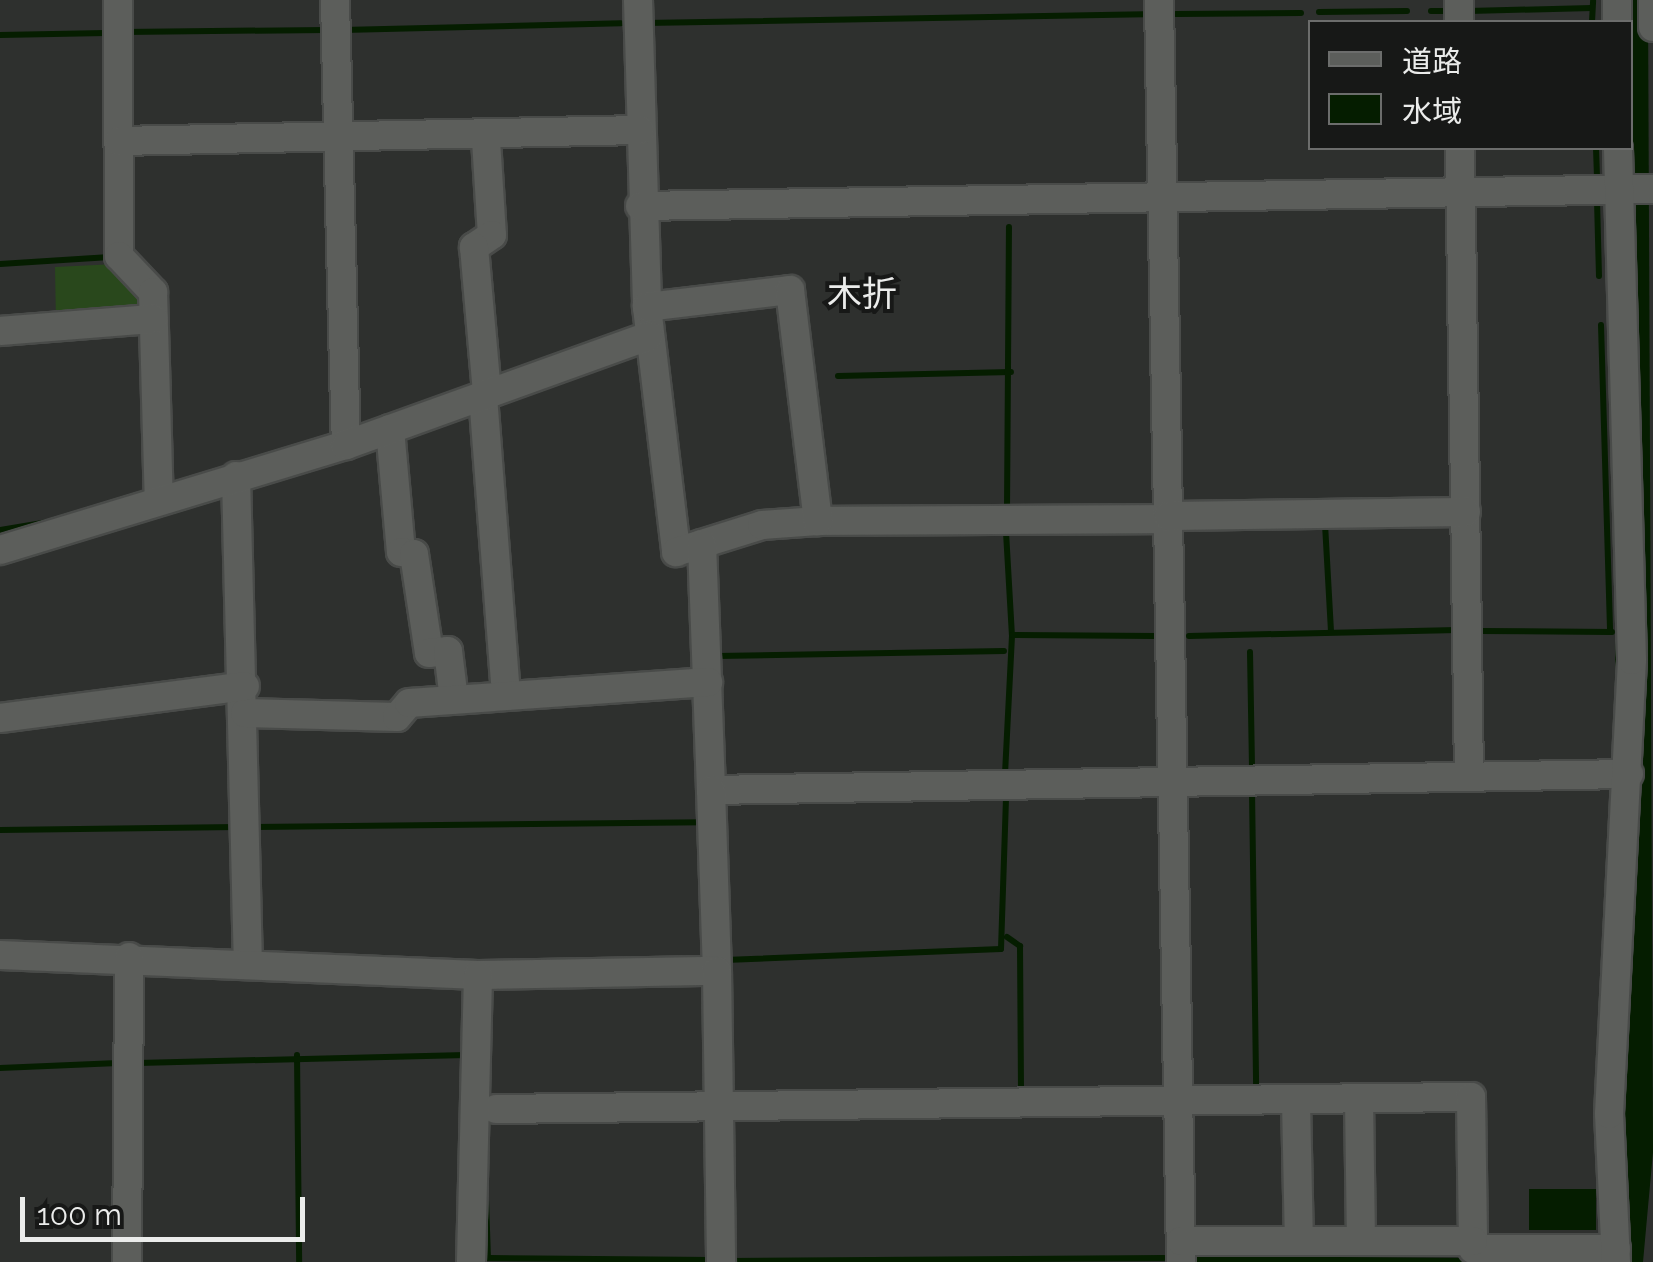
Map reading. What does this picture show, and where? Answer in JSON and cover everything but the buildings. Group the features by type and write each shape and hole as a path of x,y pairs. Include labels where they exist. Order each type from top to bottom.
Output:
{"street":[{"path":"118,0 120,256 154,292 159,501"},
{"path":"335,0 346,445"},
{"path":"638,0 640,206 649,336 671,452 676,552 818,521 1466,512"},
{"path":"1159,0 1181,1252 1299,1241 1473,1241"},
{"path":"1653,0 1653,26"},
{"path":"119,141 486,140 640,130"},
{"path":"486,140 492,235 474,247 506,696"},
{"path":"1460,150 1470,776"},
{"path":"496,1109 1471,1097 1473,1249 1616,1256 1609,1114 1629,774 1636,189 1619,150"},
{"path":"640,206 1636,189"},
{"path":"647,307 790,290 818,521"},
{"path":"0,330 154,319"},
{"path":"0,550 346,445 649,336"},
{"path":"390,430 400,552 414,554 429,653 448,652 454,700"},
{"path":"236,476 245,699 248,960"},
{"path":"702,544 717,971 721,1262"},
{"path":"0,718 245,699 397,717 409,703 708,682"},
{"path":"712,790 1629,774"},
{"path":"0,955 248,960 478,975 717,971"},
{"path":"127,1262 129,956"},
{"path":"471,1262 478,975"},
{"path":"1360,1100 1361,1241"},
{"path":"1296,1101 1299,1241"}],"shaded area":[{"path":"116,264 145,294 145,311 56,322 55,267"}],"water":[{"path":"1625,0 1648,0 1653,1152 1643,1262 1626,1262 1622,1097 1625,150 1633,150 1633,20 1625,20"},
{"path":"1529,1189 1596,1189 1596,1230 1529,1230"}],"waterway":[{"path":"1592,20 1593,1"},
{"path":"1469,11 1592,8"},
{"path":"1319,12 1407,11"},
{"path":"1431,11 1450,11"},
{"path":"1176,14 1301,13"},
{"path":"645,23 1144,14"},
{"path":"343,30 621,23"},
{"path":"124,32 326,30"},
{"path":"0,35 106,33"},
{"path":"1596,150 1597,176"},
{"path":"1597,200 1599,276"},
{"path":"1007,510 1009,227"},
{"path":"0,264 110,257"},
{"path":"1601,325 1610,632"},
{"path":"838,376 1011,372"},
{"path":"0,530 48,522"},
{"path":"1325,524 1331,631"},
{"path":"1006,532 1012,635"},
{"path":"1189,636 1457,630"},
{"path":"1479,631 1612,632"},
{"path":"1005,774 1012,635 1156,636"},
{"path":"1618,644 1618,672"},
{"path":"717,656 1004,651"},
{"path":"1250,652 1252,770"},
{"path":"1252,791 1256,1089"},
{"path":"725,960 1001,949 1006,796"},
{"path":"255,827 703,822"},
{"path":"0,830 237,827"},
{"path":"1007,937 1020,946 1021,1093"},
{"path":"297,1055 299,1262"},
{"path":"138,1063 466,1055"},
{"path":"0,1068 118,1063"},
{"path":"486,1199 488,1258 711,1260"},
{"path":"731,1261 1164,1258"},
{"path":"1196,1259 1474,1261"}],"district":[{"name":"木折","path":"862,294"}]}
